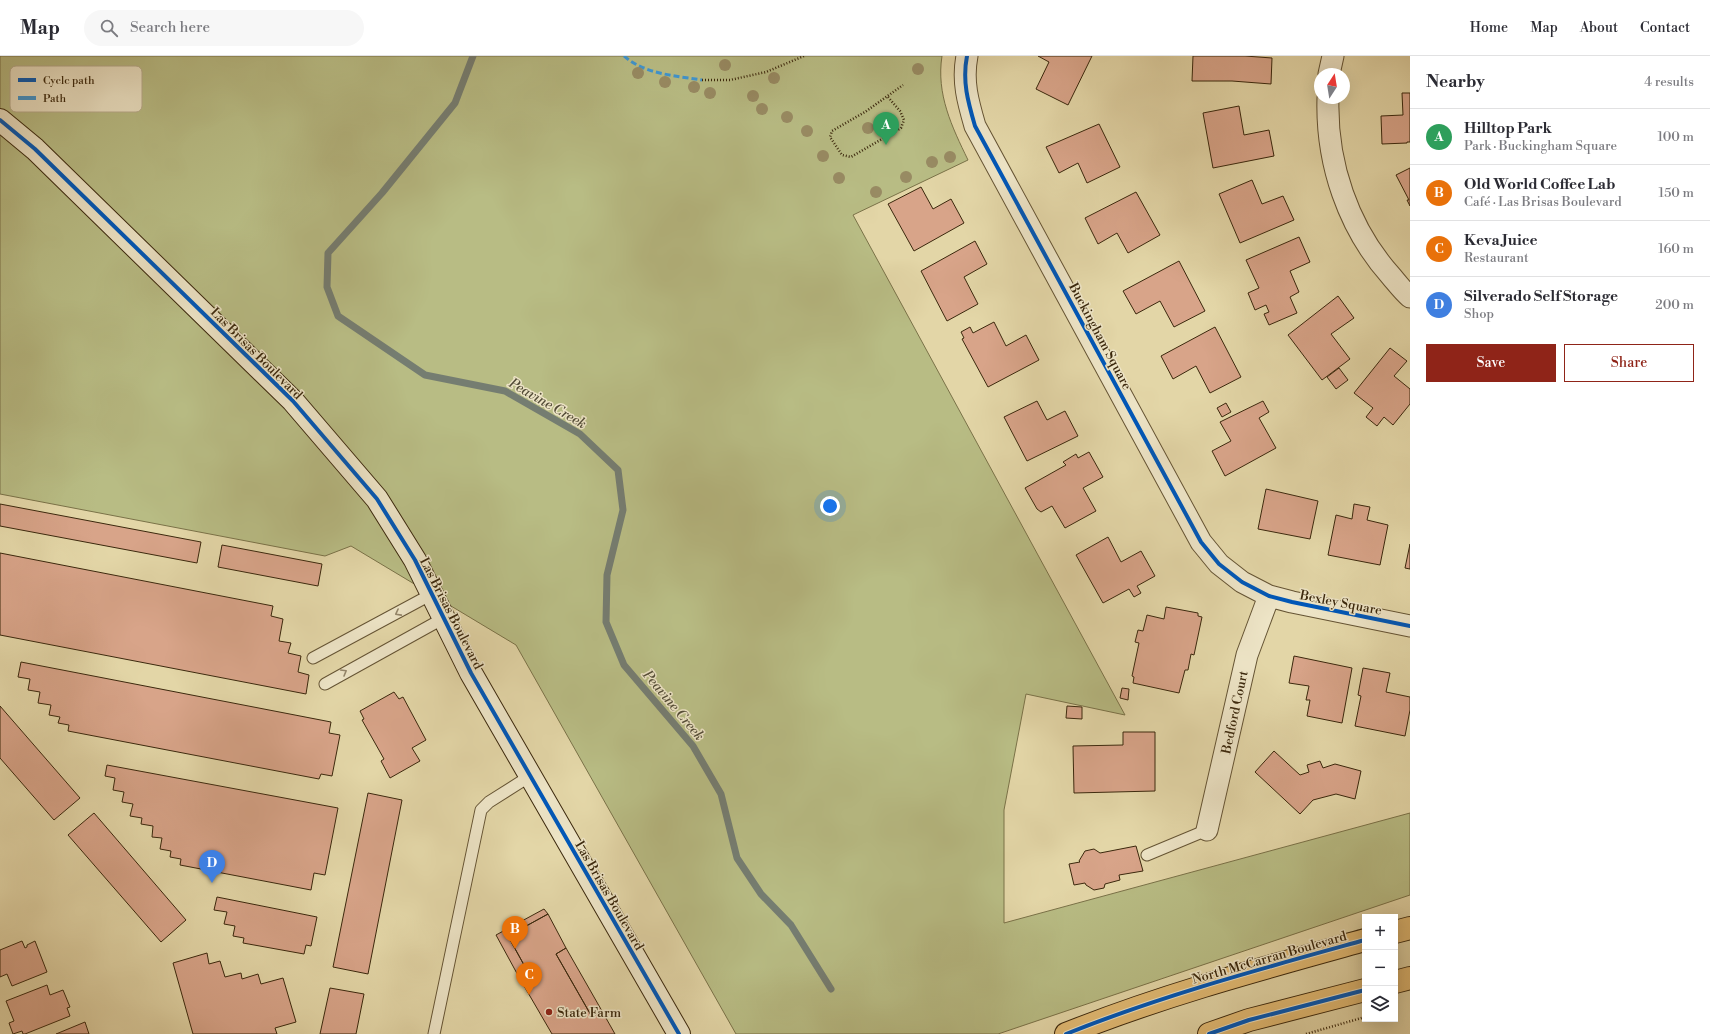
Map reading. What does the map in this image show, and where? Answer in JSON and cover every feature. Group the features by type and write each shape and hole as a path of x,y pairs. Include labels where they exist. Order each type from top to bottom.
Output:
{"main road":[{"path":"1398,931 1410,928"},
{"name":"North McCarran Boulevard","path":"1066,1034 1095,1022 1220,980 1362,941"},
{"path":"1398,981 1410,978"},
{"path":"1209,1034 1249,1020 1362,991"}],"street":[{"name":"Buckingham Square","path":"967,56 965,68 966,96 975,126 1201,542 1219,564 1242,582 1269,596"},
{"path":"1330,68 1332,56"},
{"path":"1328,104 1327,120 1332,158 1343,196 1358,229 1381,265 1410,297"},
{"name":"Las Brisas Boulevard","path":"0,120 35,149 293,402 377,500 415,560 471,673 679,1034"},
{"name":"Bexley Square","path":"1269,596 1410,626"},
{"name":"Bedford Court","path":"1207,830 1247,655 1269,596"}],"lane":[{"path":"313,658 432,594"},
{"path":"325,684 444,618"},
{"path":"434,1034 481,810 489,802 530,776"},
{"path":"1147,856 1207,830"}],"path":[{"path":"702,80 730,80 766,72 804,56"},
{"path":"888,97 900,111 904,120 901,128 851,157 842,155 830,137 832,131 858,117 903,85"},
{"path":"1306,1034 1362,1018"}],"green space":[{"path":"0,56 942,56 941,84 943,97 951,123 968,160 853,215 1125,715 1026,694 1004,810 1004,923 1410,813 1410,895 998,1034 736,1034 516,645 351,546 325,556 0,494"}],"building":[{"path":"1038,56 1092,56 1068,105 1036,89 1049,62"},
{"path":"1193,56 1245,56 1272,58 1271,84 1232,81 1192,81"},
{"path":"1402,93 1410,93 1410,142 1382,144 1381,116 1403,115"},
{"path":"1239,106 1244,135 1269,130 1274,156 1213,168 1203,113"},
{"path":"1099,124 1120,167 1087,183 1078,163 1059,173 1046,147"},
{"path":"1410,168 1410,206 1407,200 1409,200 1396,175"},
{"path":"1252,180 1262,204 1283,196 1294,220 1240,243 1219,194"},
{"path":"921,187 933,209 951,199 964,223 914,251 888,204"},
{"path":"1136,192 1160,235 1128,253 1117,233 1098,244 1085,218"},
{"path":"1299,237 1310,262 1290,271 1299,292 1290,297 1297,313 1269,325 1264,314 1269,312 1266,305 1255,310 1248,293 1259,288 1246,260"},
{"path":"975,241 987,264 964,277 978,304 947,321 921,271"},
{"path":"1179,261 1205,311 1174,327 1160,301 1136,314 1123,291"},
{"path":"1338,296 1354,318 1331,334 1350,359 1322,380 1288,335"},
{"path":"994,322 1006,346 1026,335 1039,360 988,387 962,339 964,338 961,332 970,327 973,333"},
{"path":"1215,327 1241,377 1210,393 1196,366 1173,379 1161,356"},
{"path":"1390,348 1407,361 1394,376 1410,389 1410,404 1393,425 1384,417 1377,426 1366,417 1373,408 1354,393"},
{"path":"1339,368 1348,380 1336,389 1327,377"},
{"path":"1037,401 1047,420 1065,411 1078,436 1027,461 1004,417"},
{"path":"1263,401 1269,412 1259,418 1276,448 1225,476 1212,451 1231,441 1220,422"},
{"path":"1226,403 1231,412 1222,417 1217,408"},
{"path":"1089,452 1103,477 1083,488 1096,511 1065,528 1052,506 1041,512 1037,509 1025,488 1066,465 1063,462 1076,454 1078,458"},
{"path":"1266,489 1318,501 1310,539 1258,529"},
{"path":"0,504 201,542 197,563 0,526"},
{"path":"1354,504 1370,507 1367,520 1388,525 1380,565 1328,555 1336,515 1352,519"},
{"path":"1108,537 1121,562 1141,551 1155,576 1137,586 1141,593 1134,597 1129,589 1103,603 1076,555"},
{"path":"1410,544 1410,569 1405,568"},
{"path":"222,545 322,564 318,586 218,567"},
{"path":"0,553 273,606 271,616 283,619 279,641 291,643 288,653 301,656 298,672 309,675 306,694 0,635"},
{"path":"1166,607 1198,613 1198,616 1202,617 1194,655 1191,654 1188,670 1185,670 1179,693 1133,683 1134,677 1132,676 1139,643 1135,642 1138,630 1143,631 1147,615 1164,619"},
{"path":"1294,656 1352,668 1342,723 1307,716 1310,700 1306,700 1309,686 1289,683"},
{"path":"21,662 331,722 329,733 340,735 332,776 321,774 319,779 68,731 69,725 58,723 60,717 49,715 51,705 38,703 40,692 28,690 30,679 18,677"},
{"path":"1363,668 1390,673 1386,692 1410,697 1410,710 1405,736 1355,726 1361,696 1358,695"},
{"path":"1122,688 1129,689 1128,700 1120,698"},
{"path":"394,692 399,699 403,697 426,740 412,748 420,761 390,778 381,761 384,759 362,720 364,719 360,711"},
{"path":"0,706 80,798 54,820 0,758"},
{"path":"1067,706 1082,707 1082,719 1066,718"},
{"path":"1123,732 1155,732 1155,791 1074,793 1073,746 1123,745"},
{"path":"1274,751 1300,775 1309,772 1307,765 1320,761 1323,768 1335,764 1361,771 1355,799 1336,794 1313,800 1300,814 1255,772"},
{"path":"107,765 338,808 325,875 314,873 311,890 180,865 181,859 170,857 171,851 160,849 162,838 152,837 153,826 141,824 142,818 130,816 133,804 122,802 124,792 113,790 115,778 105,776"},
{"path":"368,793 402,800 368,974 333,967"},
{"path":"94,813 186,920 161,942 68,835"},
{"path":"1136,846 1143,871 1119,875 1120,880 1105,884 1104,888 1094,890 1085,883 1074,885 1069,864 1080,862 1079,861 1085,851 1094,849 1100,853"},
{"path":"217,897 317,917 311,946 306,945 304,954 243,943 244,938 233,936 235,926 224,924 227,912 214,910"},
{"path":"544,909 548,914 508,936 529,974 520,979 496,935"},
{"path":"548,914 566,948 556,954 592,1017 602,1011 615,1034 552,1034 520,979 529,974 508,936"},
{"path":"22,941 25,948 27,945 35,941 47,972 12,986 7,974 0,977 0,950"},
{"path":"566,948 602,1011 592,1017 556,954"},
{"path":"207,953 209,964 220,961 225,977 241,973 242,979 258,974 261,984 283,978 296,1022 275,1028 277,1034 193,1034 173,963"},
{"path":"47,985 50,995 63,990 70,1007 67,1008 70,1016 25,1034 23,1034 22,1031 13,1034 9,1023 14,1021 6,1001"},
{"path":"330,988 364,994 356,1034 320,1034"},
{"path":"85,1022 89,1034 56,1034"}],"waterway":[{"name":"Peavine Creek","path":"473,56 455,103 382,193 328,253 327,287 338,316 425,375 505,391 580,434 618,470 623,510 607,575 606,622 624,665 693,746 721,794 737,858 761,894 791,925 831,989"}],"marked path":[{"path":"624,56 641,67 661,73 702,80"}],"cycle path":[{"path":"967,56 965,83 975,126 1201,542 1219,564 1242,582 1269,596 1410,626"},
{"path":"0,120 35,149 293,401 377,499 415,560 471,673 679,1034"},
{"path":"1066,1034 1139,1007 1177,995 1362,941"},
{"path":"1209,1034 1249,1020 1362,991"}],"place":[{"name":"Hilltop Park","path":"886,145"},
{"name":"Silverado Self Storage","path":"212,883"},
{"name":"Old World Coffee Lab","path":"515,949"},
{"name":"Keva Juice","path":"529,995"},
{"name":"State Farm","path":"549,1012"}]}
